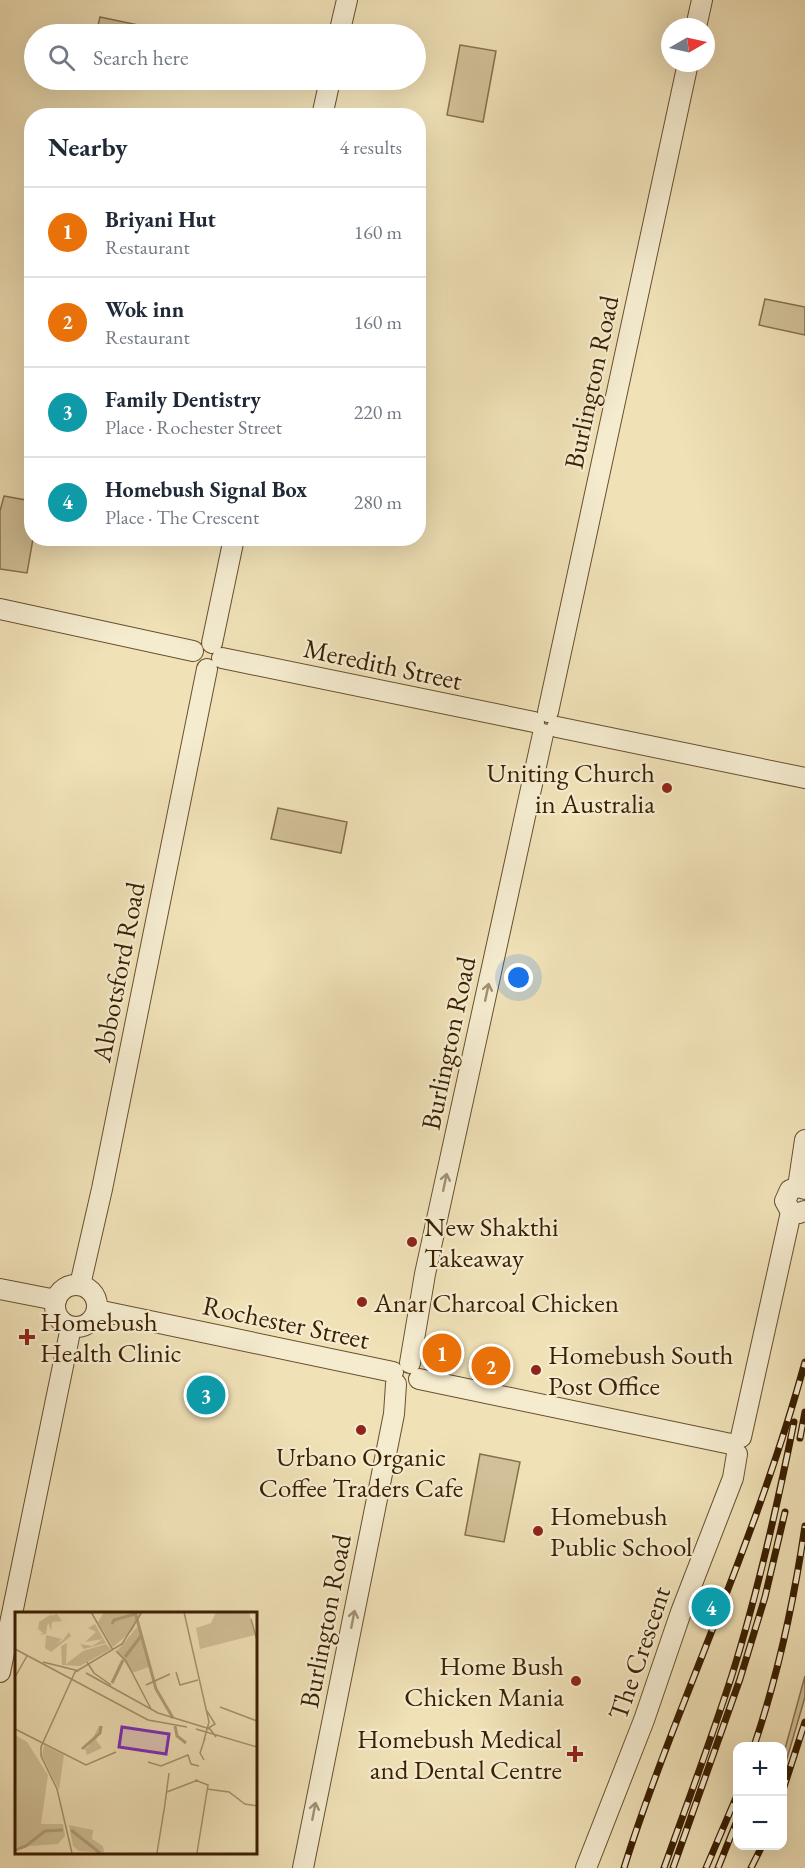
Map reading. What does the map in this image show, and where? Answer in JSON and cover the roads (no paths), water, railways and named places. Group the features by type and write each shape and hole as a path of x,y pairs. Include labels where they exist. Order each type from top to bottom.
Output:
{"street":[{"path":"341,24 347,0"},
{"path":"698,18 702,0"},
{"name":"Burlington Road","path":"303,1868 394,1414 405,1375 686,72"},
{"path":"324,108 328,90"},
{"name":"Abbotsford Road","path":"80,1285 214,656 233,546"},
{"path":"0,609 193,651 200,644 214,656"},
{"name":"Meredith Street","path":"214,656 805,778"},
{"path":"801,1188 805,1140"},
{"name":"The Crescent","path":"586,1868 644,1720 681,1612 733,1478 736,1445 798,1211 786,1205 785,1197 790,1190 801,1188"},
{"path":"74,1284 80,1285 92,1291 96,1297 98,1310 91,1322 85,1326 71,1327 56,1314 56,1300 63,1289 74,1284"},
{"path":"0,1289 56,1300"},
{"name":"Rochester Street","path":"98,1310 736,1445"},
{"path":"1,1665 71,1327"}],"railway":[{"path":"624,1868 638,1825 765,1489 805,1362"},
{"path":"800,1438 805,1412"},
{"path":"664,1868 732,1675 766,1549 794,1422"},
{"path":"673,1868 740,1679 765,1597 785,1512"},
{"path":"755,1742 771,1692 784,1638 805,1526"},
{"path":"787,1778 805,1722"},
{"path":"706,1868 737,1796"},
{"path":"718,1868 733,1830"},
{"path":"751,1868 760,1850"}],"place":[{"name":"Uniting Church in Australia","path":"667,788"},
{"name":"New Shakthi Takeaway","path":"412,1242"},
{"name":"Anar Charcoal Chicken","path":"362,1302"},
{"name":"Homebush Health Clinic","path":"27,1337"},
{"name":"Briyani Hut","path":"442,1353"},
{"name":"Wok inn","path":"491,1366"},
{"name":"Homebush South Post Office","path":"536,1370"},
{"name":"Family Dentistry","path":"206,1395"},
{"name":"Urbano Organic Coffee Traders Cafe","path":"361,1430"},
{"name":"Homebush Public School","path":"538,1531"},
{"name":"Homebush Signal Box","path":"711,1607"},
{"name":"Home Bush Chicken Mania","path":"576,1681"},
{"name":"Homebush Medical and Dental Centre","path":"575,1754"}]}
